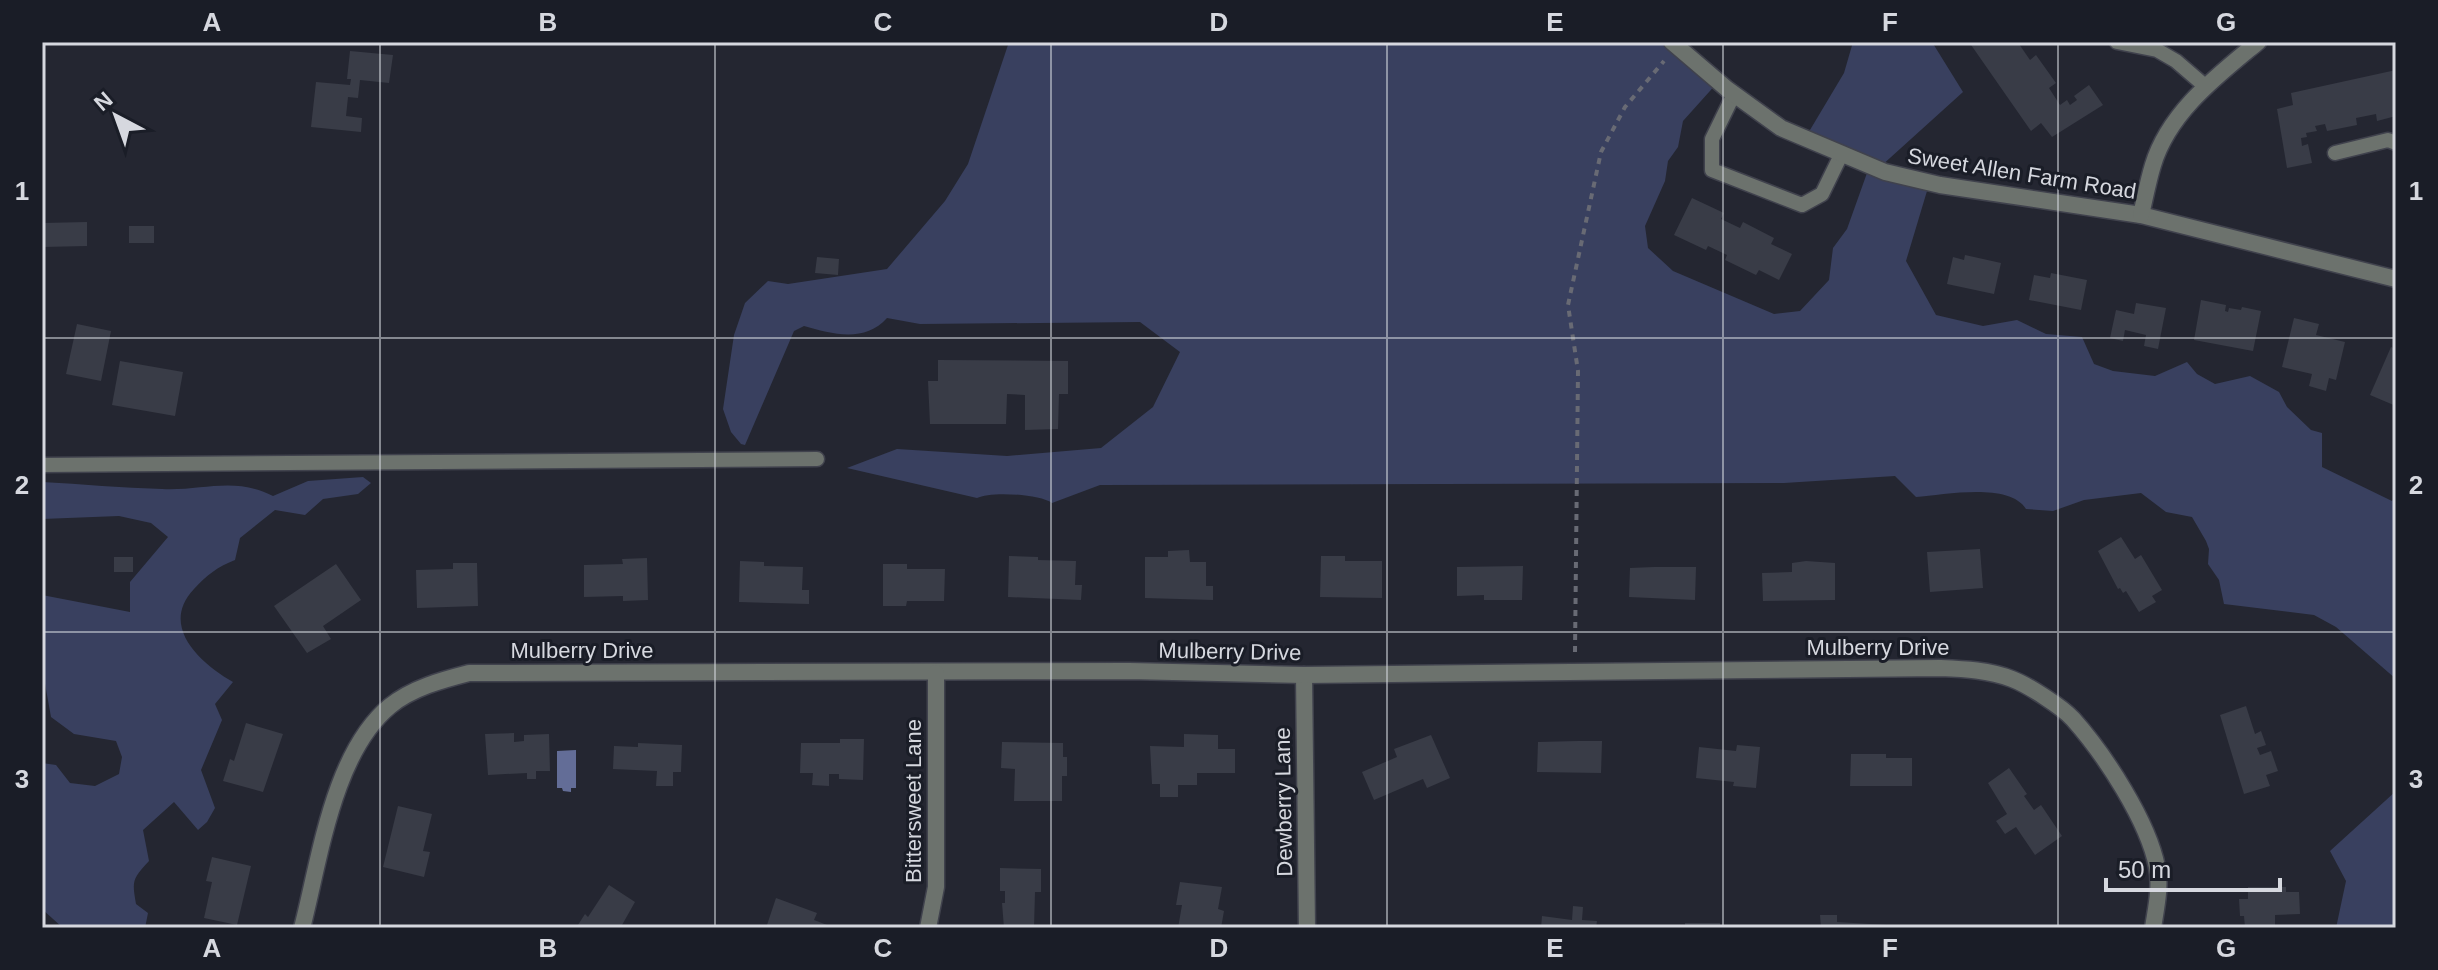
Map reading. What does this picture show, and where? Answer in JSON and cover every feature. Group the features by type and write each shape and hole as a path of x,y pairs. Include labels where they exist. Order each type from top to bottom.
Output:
{"street":[{"path":"2141,215 2153,163 2174,123 2205,86 2258,42"},
{"name":"Sweet Allen Farm Road","path":"1674,44 1781,128 1885,172 1940,185 2141,215 2396,279"},
{"name":"Mulberry Drive","path":"302,928 341,776 361,739 390,706 427,685 469,673 1129,671 1304,675 1940,668 1977,670 2014,680 2071,717 2140,818 2158,870 2153,928"},
{"name":"Bittersweet Lane","path":"928,928 936,887 936,673"},
{"name":"Dewberry Lane","path":"1304,675 1307,928"}],"lane":[{"path":"2117,42 2157,50 2176,61 2205,86"},
{"path":"1734,94 1712,139 1712,170 1802,205 1822,194 1841,155"},
{"path":"2335,153 2388,140 2396,143"},
{"path":"42,465 817,459"}],"path":[{"path":"1575,670 1578,371 1568,305 1601,152 1625,107 1674,44"}],"shaded area":[{"path":"1009,42 1671,42 1718,82 1683,121 1678,147 1668,161 1665,181 1645,226 1648,248 1673,271 1774,314 1800,311 1829,280 1833,248 1847,229 1867,173 1868,164 1807,135 1844,73 1853,42 1932,42 1963,92 1880,167 1930,181 1906,261 1936,315 1983,326 2017,320 2046,334 2082,337 2094,364 2113,371 2155,376 2187,362 2197,374 2215,384 2250,376 2279,392 2287,407 2311,430 2322,433 2322,467 2392,501 2396,496 2396,679 2336,627 2314,615 2224,604 2219,580 2208,564 2209,549 2192,517 2166,512 2141,493 2084,500 2053,511 2026,509 2006,495 1991,493 1916,497 1895,476 1784,483 1100,485 1052,503 1014,494 977,498 847,468 897,449 1007,456 1101,448 1153,407 1180,352 1140,322 920,324 887,318 869,331 858,334 826,332 804,326 794,331 745,445 741,444 731,432 723,409 734,335 745,303 768,281 788,284 887,269 945,201 968,164"},
{"path":"363,477 371,483 358,494 323,499 305,515 275,510 240,538 235,560 208,576 184,603 182,630 188,642 208,665 233,682 215,704 222,720 201,770 215,808 198,830 174,802 143,830 149,861 136,876 134,890 136,904 148,913 145,928 63,928 42,909 42,763 56,765 70,783 95,786 119,774 122,757 116,741 74,734 51,717 42,667 42,595 130,612 130,582 168,537 151,523 119,516 42,519 42,482 162,489 232,486 259,490 273,496 308,481"},
{"path":"576,750 576,788 571,788 571,792 563,791 557,788 557,751"},
{"path":"2396,791 2396,928 2336,928 2346,881 2330,851"}],"building":[{"path":"1969,42 2022,42 2019,44 2030,60 2036,55 2056,83 2049,88 2060,105 2067,100 2070,105 2077,100 2074,96 2089,85 2103,105 2052,137 2041,123 2031,131"},
{"path":"350,51 393,55 389,83 360,80 358,98 348,97 346,116 362,118 361,132 311,127 316,82 350,85 351,79 347,79"},
{"path":"2396,70 2396,116 2377,121 2376,114 2356,118 2357,125 2327,131 2325,124 2315,126 2317,131 2306,133 2307,137 2301,138 2302,146 2308,144 2312,163 2287,168 2277,109 2293,105 2291,93"},
{"path":"1692,198 1724,213 1721,219 1740,228 1743,222 1774,238 1771,244 1792,254 1779,280 1759,270 1756,275 1725,260 1727,255 1708,246 1706,250 1674,235"},
{"path":"87,222 87,246 43,247 43,223"},
{"path":"129,226 154,226 154,243 129,243"},
{"path":"1965,255 2001,263 1994,294 1947,284 1953,257 1964,260"},
{"path":"817,257 839,259 838,275 815,273"},
{"path":"2051,273 2087,280 2081,310 2029,300 2034,275 2050,278"},
{"path":"2201,300 2226,305 2225,311 2228,312 2229,308 2241,310 2242,307 2261,311 2253,351 2194,340"},
{"path":"2136,303 2166,308 2158,349 2144,346 2146,335 2125,330 2123,341 2110,338 2116,310 2134,314"},
{"path":"2294,318 2319,324 2316,335 2345,342 2336,380 2329,378 2326,391 2309,386 2312,374 2282,367"},
{"path":"77,324 111,331 101,381 66,374"},
{"path":"2391,347 2396,349 2396,406 2370,395"},
{"path":"938,360 1068,361 1068,394 1059,394 1058,429 1025,430 1025,395 1007,394 1006,424 930,424 928,381 938,381"},
{"path":"120,361 183,372 175,416 112,405"},
{"path":"2121,537 2135,559 2141,555 2162,590 2152,596 2156,602 2139,612 2126,591 2123,593 2118,589 2098,551"},
{"path":"1980,549 1983,588 1930,592 1927,552"},
{"path":"1189,550 1190,562 1206,562 1206,586 1213,586 1213,600 1145,598 1145,557 1168,557 1168,551"},
{"path":"1009,556 1076,561 1075,585 1082,585 1081,600 1008,597"},
{"path":"1321,556 1345,556 1345,561 1382,561 1382,598 1320,597"},
{"path":"114,557 133,557 133,572 114,572"},
{"path":"647,558 648,600 623,601 623,596 584,597 584,565 623,564 622,559"},
{"path":"740,561 764,562 764,566 803,567 802,590 809,590 809,604 739,602"},
{"path":"453,563 477,563 478,606 417,608 416,570 453,569"},
{"path":"1792,563 1835,563 1835,600 1763,601 1762,573 1792,572"},
{"path":"336,564 361,600 323,626 331,639 307,653 274,606"},
{"path":"883,564 907,564 907,569 945,569 944,601 907,601 906,606 883,606"},
{"path":"1523,566 1522,600 1484,600 1484,595 1457,596 1457,567"},
{"path":"1696,567 1695,600 1629,597 1630,568"},
{"path":"2246,706 2255,734 2261,731 2266,745 2257,748 2260,755 2271,751 2278,771 2266,775 2270,786 2244,794 2220,715"},
{"path":"246,723 283,734 263,792 223,781 230,759 234,761"},
{"path":"514,733 514,742 524,741 524,735 549,734 550,771 536,771 536,779 527,779 527,773 488,775 485,734"},
{"path":"1184,734 1218,735 1218,749 1235,749 1235,773 1197,773 1197,785 1178,785 1178,797 1160,797 1160,784 1152,784 1150,746 1184,747"},
{"path":"1431,735 1450,778 1427,788 1423,779 1374,800 1362,772 1397,757 1394,749"},
{"path":"840,739 864,739 863,780 839,779 839,774 829,774 829,786 812,785 813,773 800,773 801,743 840,743"},
{"path":"1602,741 1601,773 1537,772 1538,742"},
{"path":"1002,742 1063,743 1067,776 1062,776 1062,801 1014,801 1015,769 1001,768"},
{"path":"638,743 682,745 681,772 673,772 673,786 656,786 657,771 613,769 614,746 638,747"},
{"path":"1737,745 1760,747 1756,788 1696,778 1699,747 1736,751"},
{"path":"1851,754 1912,758 1912,786 1850,786"},
{"path":"2009,768 2034,810 2041,805 2062,836 2035,855 2016,827 2005,834 1996,821 2007,814 1988,783"},
{"path":"398,806 432,814 423,851 430,852 424,877 383,867"},
{"path":"212,857 251,866 237,925 204,918 212,882 206,881"},
{"path":"1000,868 1041,869 1041,892 1035,892 1034,928 1004,928 1002,903 1005,903 1005,891 1000,891"},
{"path":"1180,882 1222,887 1218,909 1224,911 1221,928 1178,928 1182,905 1176,905"},
{"path":"609,885 635,902 622,925 618,928 576,928 585,914 588,917"},
{"path":"2248,887 2286,887 2286,892 2299,892 2300,914 2275,915 2275,928 2245,928 2244,916 2240,916 2239,899 2248,899"},
{"path":"776,898 817,913 814,920 835,928 766,928"},
{"path":"1573,906 1583,907 1582,920 1597,921 1596,928 1541,928 1542,916 1572,920"},
{"path":"1820,915 1837,915 1837,922 1887,925 1887,928 1821,928"},
{"path":"1685,923 1720,923 1720,928 1685,928"}]}
